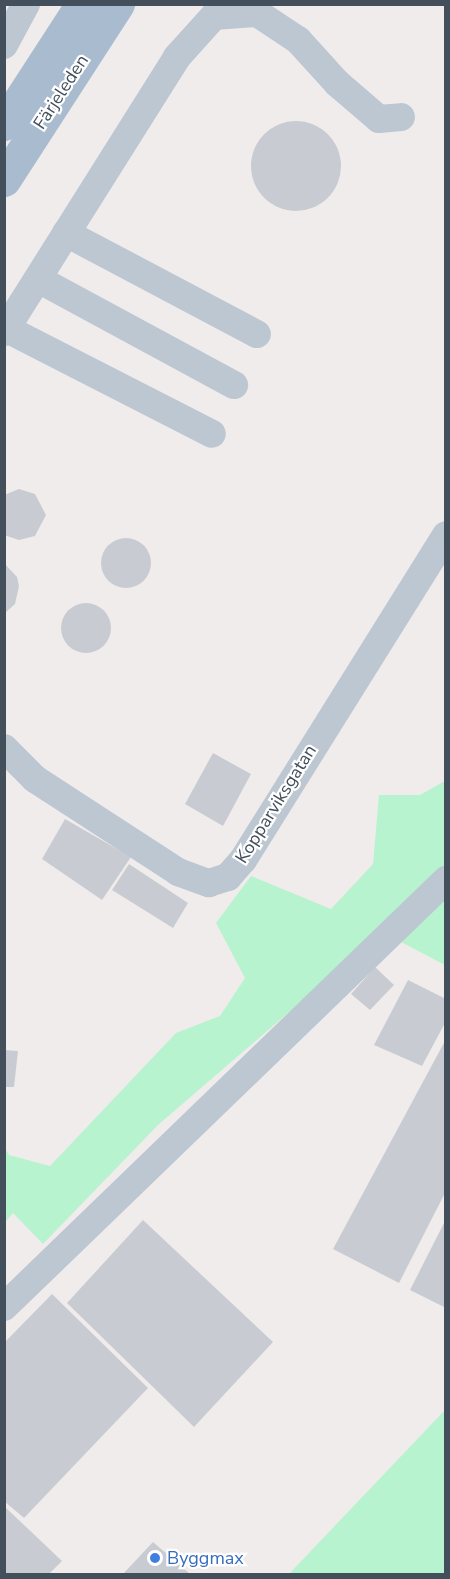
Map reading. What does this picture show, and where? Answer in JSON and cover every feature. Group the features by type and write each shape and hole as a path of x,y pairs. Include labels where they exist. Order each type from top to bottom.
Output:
{"main road":[{"name":"Färjeleden","path":"4,124 82,4"},
{"name":"Färjeleden","path":"4,180 118,4"}],"street":[{"path":"4,45 26,4"},
{"path":"212,434 6,331 177,57 214,16 257,13 298,40 337,83 379,119 401,117"},
{"path":"66,233 257,334"},
{"path":"38,279 234,385"},
{"name":"Kopparviksgatan","path":"4,748 35,779 178,872 209,882 228,878 243,860 446,535"},
{"path":"4,1307 446,880"}],"green space":[{"path":"445,781 445,965 382,932 158,1125 43,1244 13,1213 5,1222 4,1147 9,1155 50,1166 176,1033 220,1016 245,978 216,923 251,876 331,909 373,864 379,795 420,795"},
{"path":"445,1410 445,1574 289,1574"}],"building":[{"path":"296,121 313,125 328,134 337,149 341,166 337,183 328,198 313,207 296,211 279,207 264,198 255,183 251,166 255,149 264,134 279,125"},
{"path":"19,489 35,494 46,515 35,536 19,540 4,535 4,495"},
{"path":"131,538 144,545 150,553 150,573 144,581 136,587 121,588 108,581 102,573 101,558 108,545 116,539"},
{"path":"4,563 17,577 19,586 15,604 4,614"},
{"path":"81,603 91,603 104,610 111,623 111,633 104,646 91,653 81,653 72,649 65,642 61,633 61,623 65,614 72,607"},
{"path":"213,753 251,774 223,826 185,804"},
{"path":"65,819 131,857 102,900 42,859"},
{"path":"129,864 188,903 173,928 112,890"},
{"path":"375,967 394,985 370,1010 351,994"},
{"path":"408,980 446,999 446,1021 422,1066 374,1045"},
{"path":"446,1039 446,1191 399,1283 333,1249"},
{"path":"4,1050 18,1051 14,1087 4,1087"},
{"path":"446,1219 446,1308 410,1290"},
{"path":"143,1220 273,1342 194,1427 67,1303"},
{"path":"52,1294 148,1388 24,1518 4,1501 4,1343"},
{"path":"4,1506 62,1561 49,1574 4,1574"},
{"name":"Byggmax","path":"153,1542 190,1574 123,1574"}],"place":[{"name":"Byggmax","path":"155,1558"}]}
